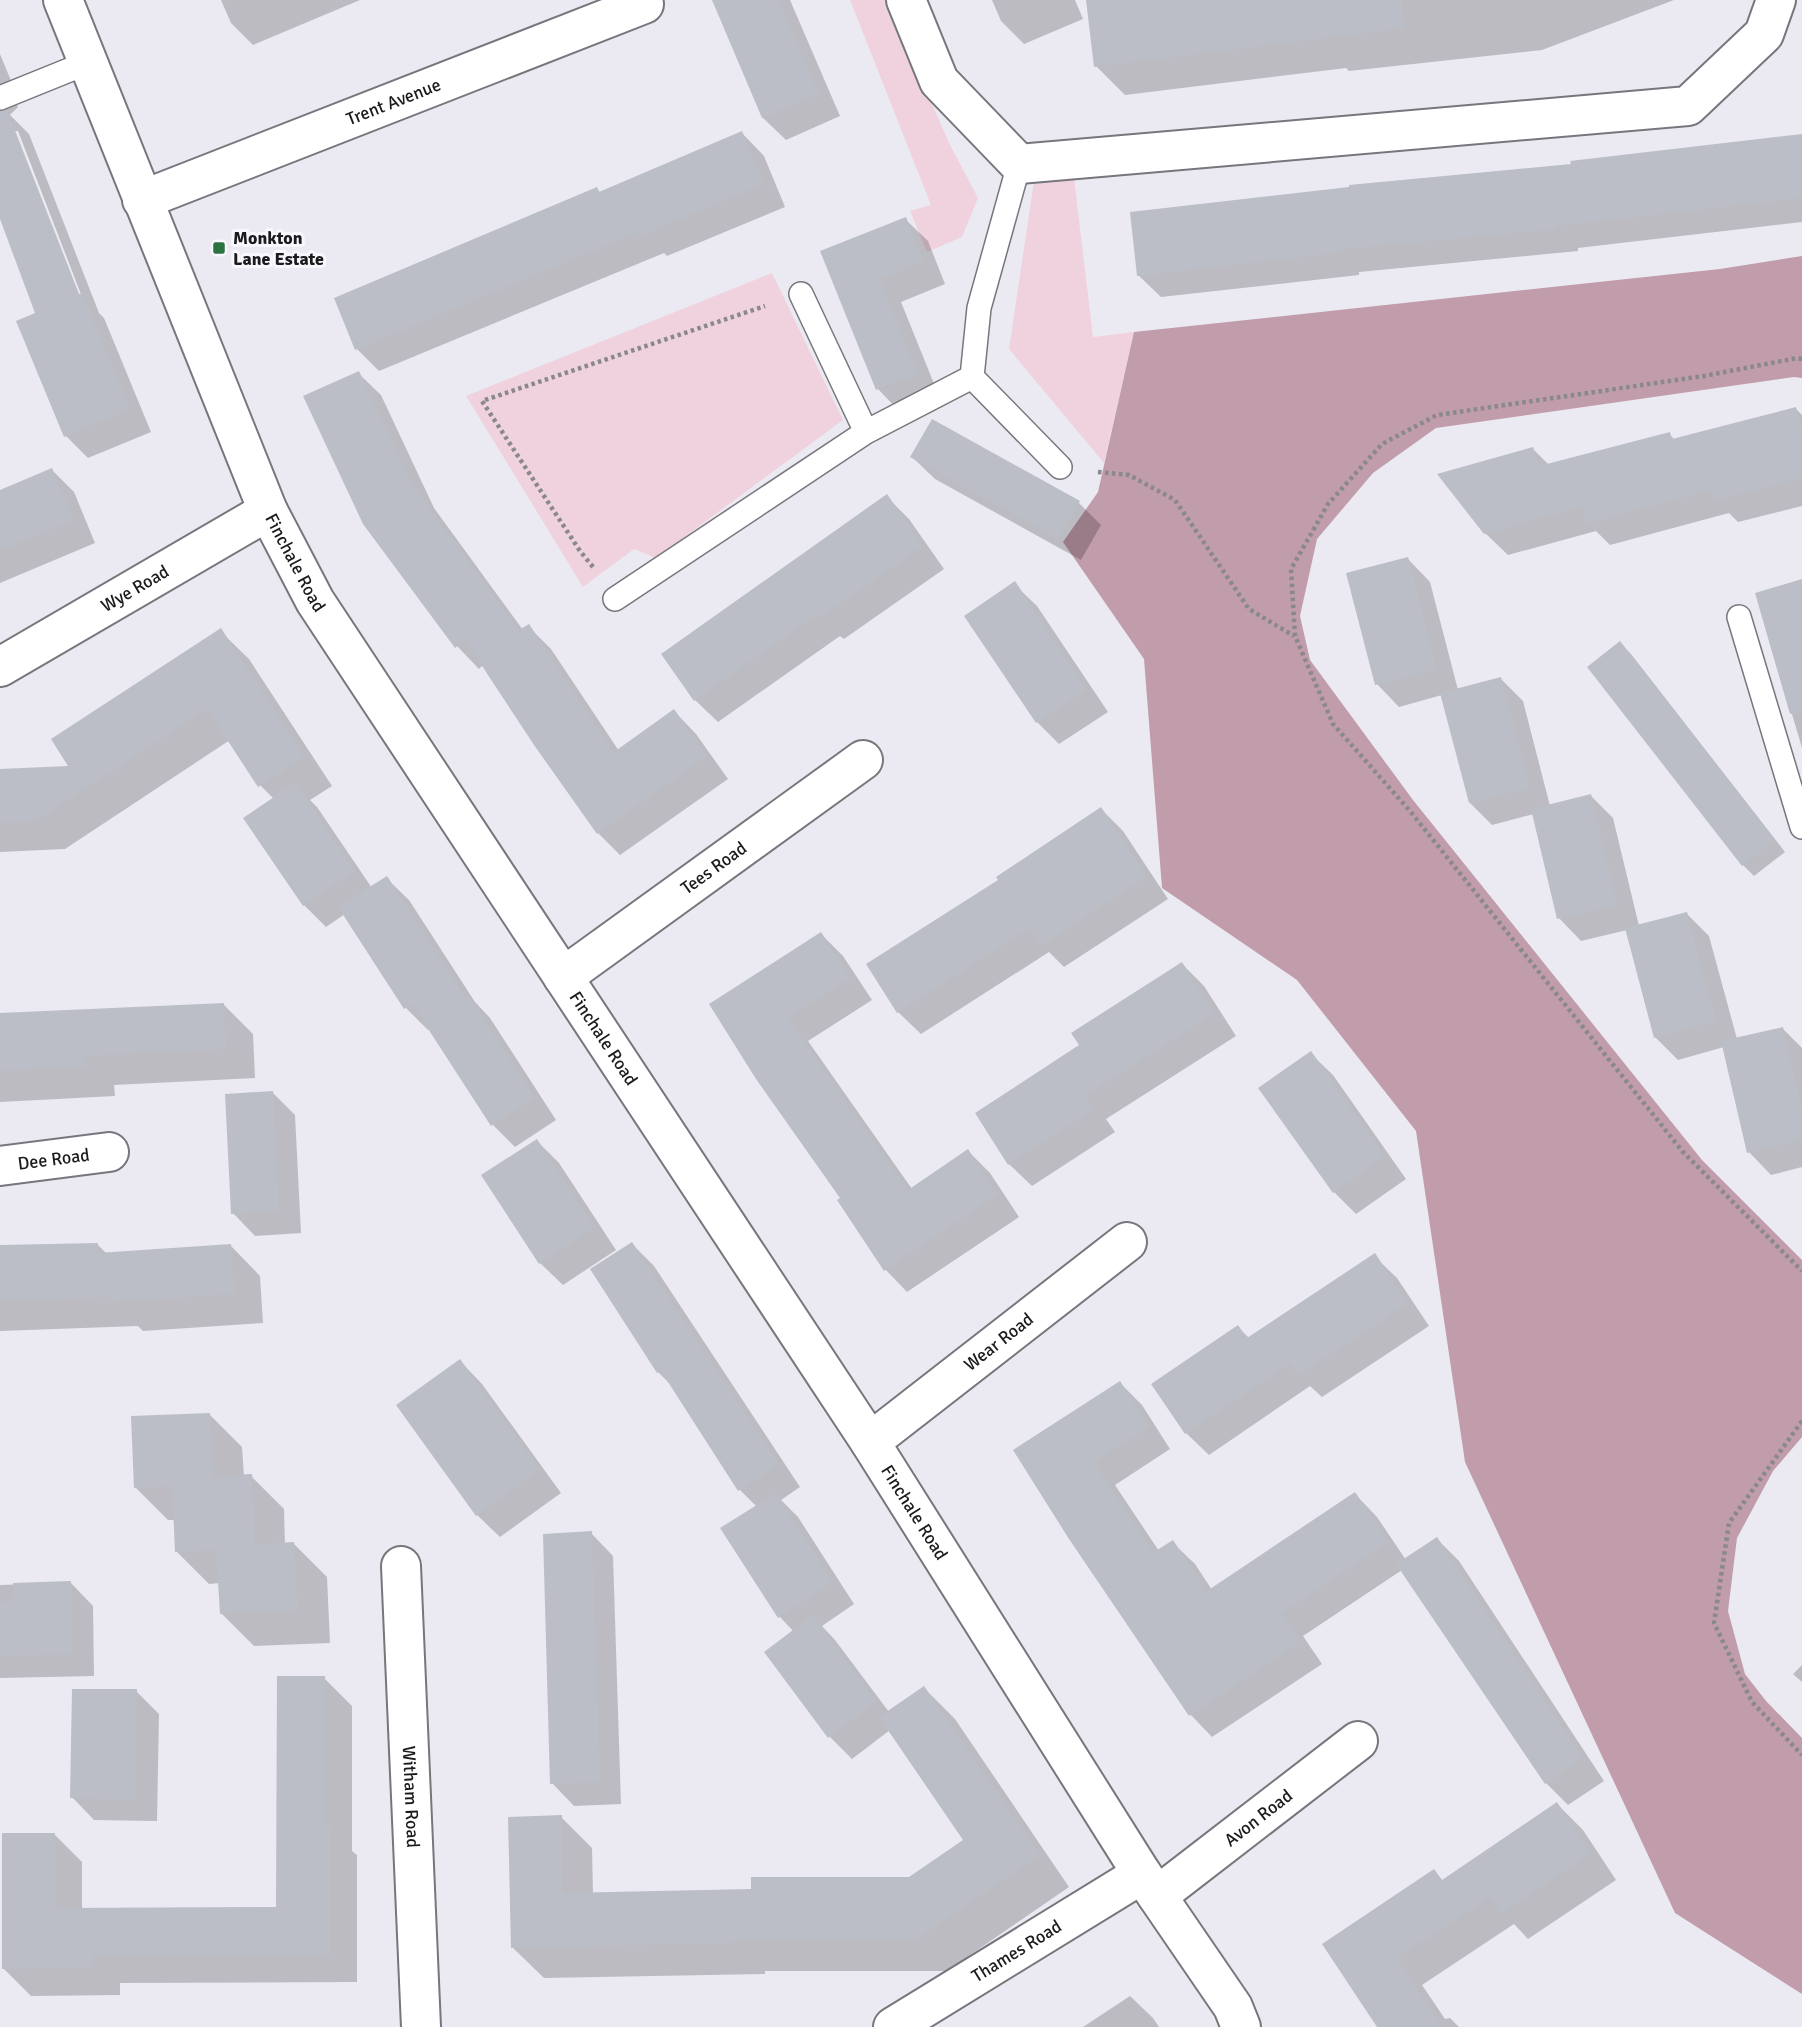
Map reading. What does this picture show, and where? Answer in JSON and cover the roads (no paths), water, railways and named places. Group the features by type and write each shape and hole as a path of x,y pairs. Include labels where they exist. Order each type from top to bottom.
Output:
{"street":[{"name":"Finchale Road","path":"63,0 268,511 314,601 870,1443 1150,1885 1233,2007 1241,2027"},
{"path":"906,0 939,81 1019,164 1688,106 1764,34 1776,0"},
{"name":"Trent Avenue","path":"142,200 644,4"},
{"name":"Wye Road","path":"0,667 268,511"},
{"name":"Tees Road","path":"563,977 863,760"},
{"name":"Dee Road","path":"0,1166 109,1152"},
{"name":"Wear Road","path":"870,1443 1127,1242"},
{"name":"Witham Road","path":"401,1566 421,2027"},
{"name":"Avon Road","path":"1150,1885 1358,1741"},
{"name":"Thames Road","path":"893,2027 1150,1885"}],"lane":[{"path":"0,98 89,62"},
{"path":"972,377 979,308 1019,164"},
{"path":"801,293 866,432"},
{"path":"617,598 866,432 972,377"},
{"path":"972,377 1060,467"},
{"path":"1738,617 1802,827"}],"place":[{"name":"Monkton Lane Estate","path":"219,248"}]}
